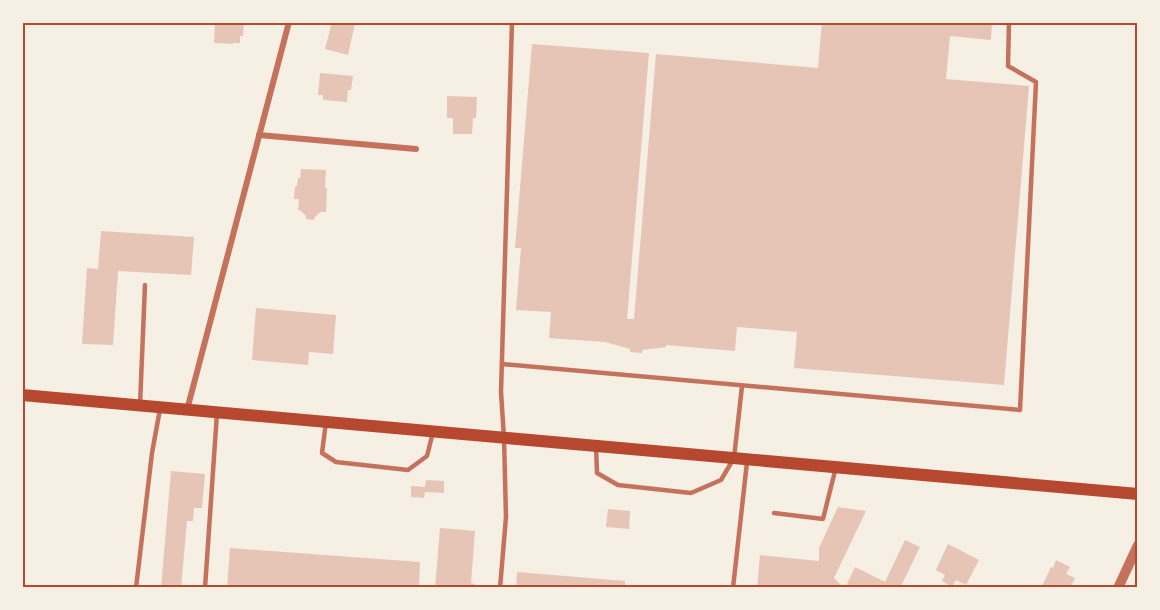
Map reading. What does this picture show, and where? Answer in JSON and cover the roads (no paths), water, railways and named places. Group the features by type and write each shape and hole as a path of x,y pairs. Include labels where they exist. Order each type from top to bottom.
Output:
{"main road":[{"path":"22,395 1137,494"}],"street":[{"path":"187,411 289,22"},
{"path":"259,135 416,149"},
{"path":"1118,588 1137,545"}],"lane":[{"path":"500,588 506,517 501,392 512,22"},
{"path":"502,364 1020,410 1036,82 1008,66 1009,22"},
{"path":"140,406 145,285"},
{"path":"733,588 741,459 742,386"},
{"path":"136,588 152,453 160,408"},
{"path":"205,588 217,413"},
{"path":"326,422 322,453 336,462 408,470 427,456 433,432"},
{"path":"596,446 597,473 618,485 691,493 721,480 741,459"},
{"path":"774,513 823,519 836,467"}]}
